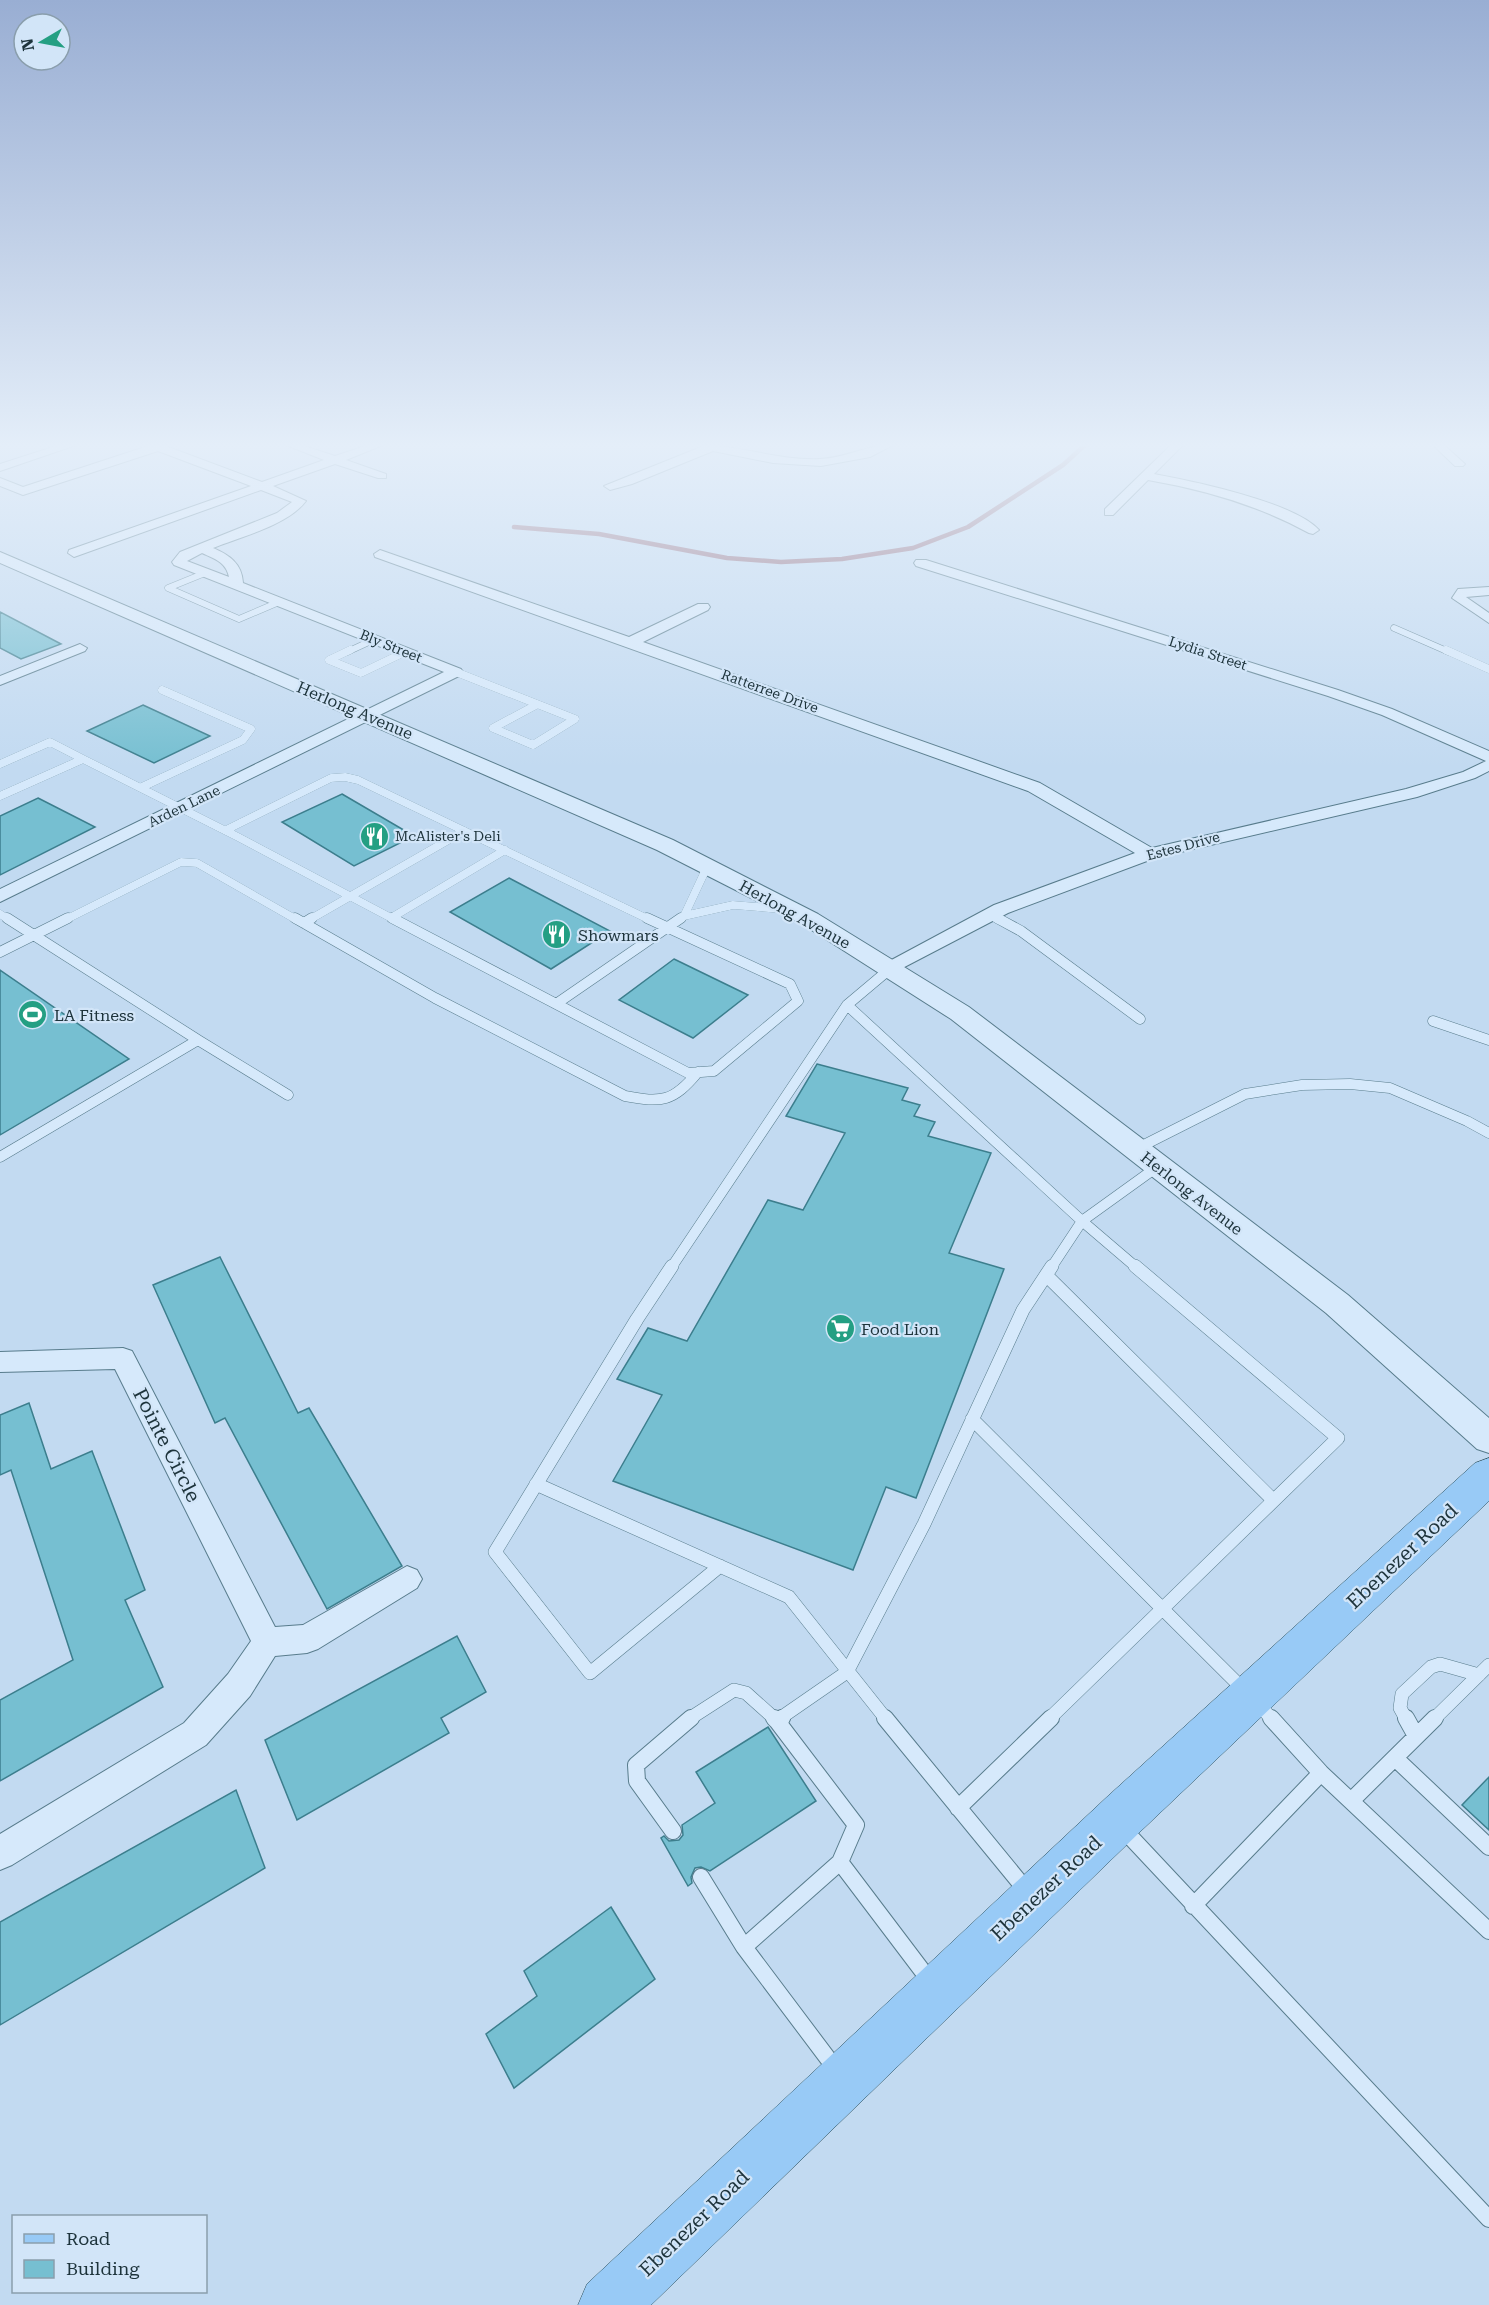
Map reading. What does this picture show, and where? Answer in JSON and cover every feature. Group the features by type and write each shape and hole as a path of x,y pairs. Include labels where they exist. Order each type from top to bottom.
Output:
{"main road":[{"name":"Ebenezer Road","path":"608,2305 1116,1821 1489,1475"}],"street":[{"name":"Bly Street","path":"191,553 180,561 205,573 456,672"},
{"path":"210,553 233,565 237,572 236,585"},
{"name":"Ratterree Drive","path":"380,554 1034,787 1149,854"},
{"name":"Herlong Avenue","path":"0,557 665,845 797,911 960,1013 1337,1304 1489,1439"},
{"name":"Lydia Street","path":"921,563 1333,693 1387,712 1489,758"},
{"path":"1489,591 1463,592 1459,598 1489,620"},
{"path":"631,642 703,607"},
{"path":"2,678 80,648"},
{"name":"Bly Street","path":"368,715 456,672"},
{"name":"Arden Lane","path":"0,896 368,715"},
{"name":"Estes Drive","path":"891,968 990,915 1077,879 1149,854 1411,793 1469,776 1489,765"},
{"name":"Pointe Circle","path":"0,1362 123,1358 267,1642"},
{"path":"0,1853 195,1734 239,1685 267,1642 307,1639 407,1580"}],"lane":[{"path":"205,573 168,588 239,619 279,602"},
{"path":"1394,628 1489,669"},
{"path":"373,640 329,660 361,673 405,652"},
{"path":"456,672 575,719 533,745 493,728 536,705"},
{"path":"142,787 243,740 251,729 162,690"},
{"path":"0,764 50,742 181,807 688,1073 714,1071 798,1001 790,984 667,928 358,780 345,777 331,778 225,830"},
{"path":"0,795 83,759"},
{"path":"304,923 464,831"},
{"path":"391,918 505,850"},
{"path":"0,952 181,862 197,863 435,998 625,1096 650,1101 669,1100 682,1092 698,1072"},
{"path":"684,916 707,867"},
{"path":"556,1004 684,916 734,905 797,911"},
{"path":"0,914 288,1095"},
{"path":"990,915 1021,931 1140,1019"},
{"path":"720,1566 590,1673 495,1552 637,1319 847,1005 891,968"},
{"path":"847,1005 1082,1221 1338,1438 958,1808"},
{"path":"1433,1021 1489,1041"},
{"path":"0,1157 198,1040"},
{"path":"777,1721 847,1672 924,1524 1023,1310 1082,1221 1146,1158 1245,1094 1302,1085 1350,1084 1390,1088 1467,1121 1489,1133"},
{"path":"1046,1275 1273,1500"},
{"path":"972,1419 1251,1696 1321,1773 1489,1931"},
{"path":"536,1484 789,1597 847,1672 1034,1899"},
{"path":"1416,1736 1400,1708 1402,1694 1431,1667 1440,1664 1484,1670"},
{"path":"1352,1801 1484,1670"},
{"path":"673,1831 637,1781 636,1765 683,1723 734,1690 746,1693 777,1721 856,1825 840,1862 744,1947"},
{"path":"1395,1758 1489,1846"},
{"path":"1193,1906 1321,1773"},
{"path":"1116,1821 1193,1906 1489,2219"},
{"path":"840,1862 937,1990"},
{"path":"701,1877 744,1947 844,2080"}],"building":[{"path":"0,612 61,644 21,659 0,648"},
{"path":"143,705 210,736 154,763 87,731"},
{"path":"342,794 414,836 354,866 282,822"},
{"path":"38,798 95,827 0,875 0,816"},
{"path":"509,878 610,931 551,969 450,912"},
{"path":"674,959 748,995 693,1038 619,1000"},
{"name":"LA Fitness","path":"0,970 129,1059 0,1135"},
{"path":"817,1064 908,1088 902,1100 920,1105 914,1116 935,1122 928,1136 991,1153 949,1253 1004,1269 916,1498 886,1487 853,1570 613,1481 662,1395 617,1379 648,1328 687,1341 768,1200 803,1210 845,1133 786,1116"},
{"path":"220,1257 298,1413 309,1408 402,1566 327,1609 225,1418 215,1423 153,1285"},
{"path":"29,1403 51,1469 92,1451 145,1590 125,1600 163,1687 0,1781 0,1700 73,1660 11,1470 0,1475 0,1415"},
{"path":"457,1636 486,1692 441,1718 449,1733 297,1820 265,1740"},
{"path":"768,1727 816,1801 710,1871 701,1867 695,1868 691,1877 692,1883 688,1886 661,1838 664,1836 669,1841 679,1840 683,1835 682,1825 715,1803 696,1772"},
{"path":"1489,1777 1489,1830 1462,1805"},
{"path":"236,1790 265,1868 0,2025 0,1922"},
{"path":"611,1907 655,1979 514,2088 486,2034 537,1996 524,1971"}],"waterway":[{"path":"698,553 727,558 781,562 842,559 884,553"}],"place":[{"name":"McAlister's Deli","path":"374,836"},
{"name":"Showmars","path":"557,935"},
{"name":"LA Fitness","path":"33,1015"},
{"name":"Food Lion","path":"840,1329"}]}
